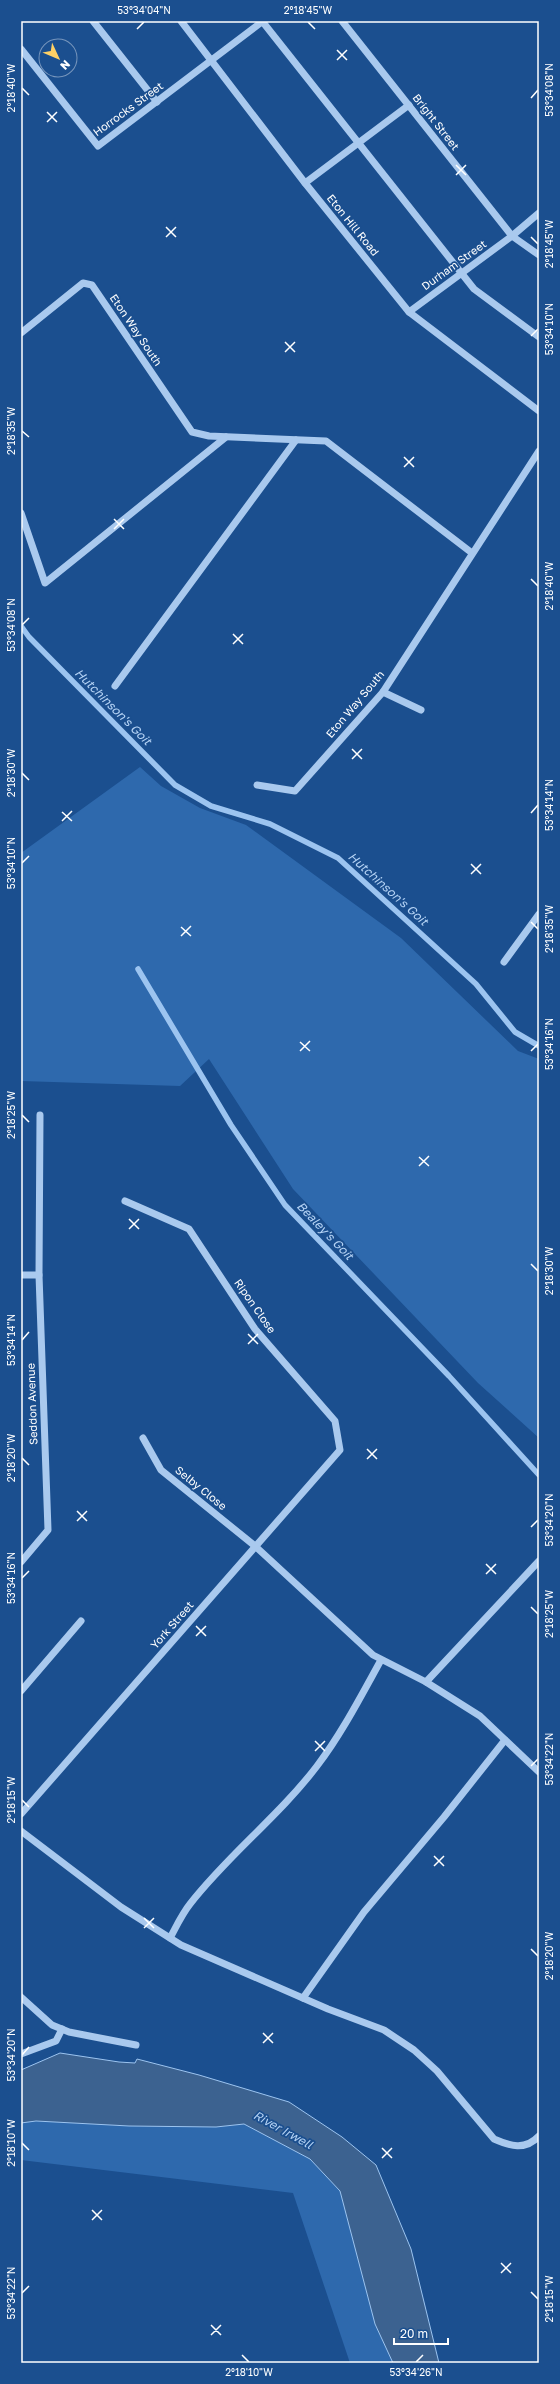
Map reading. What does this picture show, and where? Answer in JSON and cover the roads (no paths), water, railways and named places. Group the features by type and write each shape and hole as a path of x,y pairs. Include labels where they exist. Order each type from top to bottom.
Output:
{"street":[{"path":"93,21 156,102"},
{"name":"Eton Hill Road","path":"181,21 305,183 409,312 539,411"},
{"path":"262,21 461,274 474,288 539,337"},
{"name":"Horrocks Street","path":"21,49 98,146 262,21"},
{"name":"Bright Street","path":"342,21 512,236 539,256"},
{"path":"305,183 409,105"},
{"name":"Durham Street","path":"409,312 512,236 539,213"},
{"name":"Eton Way South","path":"21,332 83,283 92,285 192,432 226,437 326,441 472,554"},
{"path":"21,513 44,583 226,437"},
{"path":"115,686 296,440"},
{"name":"Eton Way South","path":"257,785 295,791 382,692 539,451"},
{"path":"382,692 421,710"},
{"path":"504,962 539,914"},
{"name":"Seddon Avenue","path":"21,1562 48,1530 39,1275 40,1115"},
{"name":"Ripon Close","path":"125,1201 189,1229 255,1329 335,1421 340,1450"},
{"path":"21,1275 39,1275"},
{"name":"Selby Close","path":"143,1438 161,1470 255,1546 373,1655 426,1682 480,1716 539,1772"},
{"name":"York Street","path":"21,1814 340,1450"},
{"path":"426,1682 539,1561"},
{"path":"21,1691 81,1621"},
{"path":"170,1938 189,1906 208,1883 267,1823 317,1766 353,1710 381,1660"},
{"path":"303,1998 364,1912 444,1817 505,1740"},
{"path":"21,1831 85,1882 181,1945 303,1998 384,2030 414,2050 437,2071 494,2139 507,2145 521,2147 539,2136"},
{"path":"21,1997 52,2025 62,2029 136,2045"},
{"path":"21,2054 56,2041 62,2029"}],"water":[{"name":"River Irwell","path":"60,2053 119,2062 135,2063 137,2059 199,2075 289,2102 342,2137 376,2165 411,2249 439,2363 393,2363 375,2324 340,2191 310,2159 244,2124 216,2127 129,2126 36,2121 21,2123 21,2070"}],"waterway":[{"name":"Hutchinson's Goit","path":"21,626 29,637 175,785 211,806 270,824 338,858 476,984 515,1032 539,1046"},
{"name":"Bealey's Goit","path":"138,969 231,1125 285,1205 449,1376 539,1475"}]}
